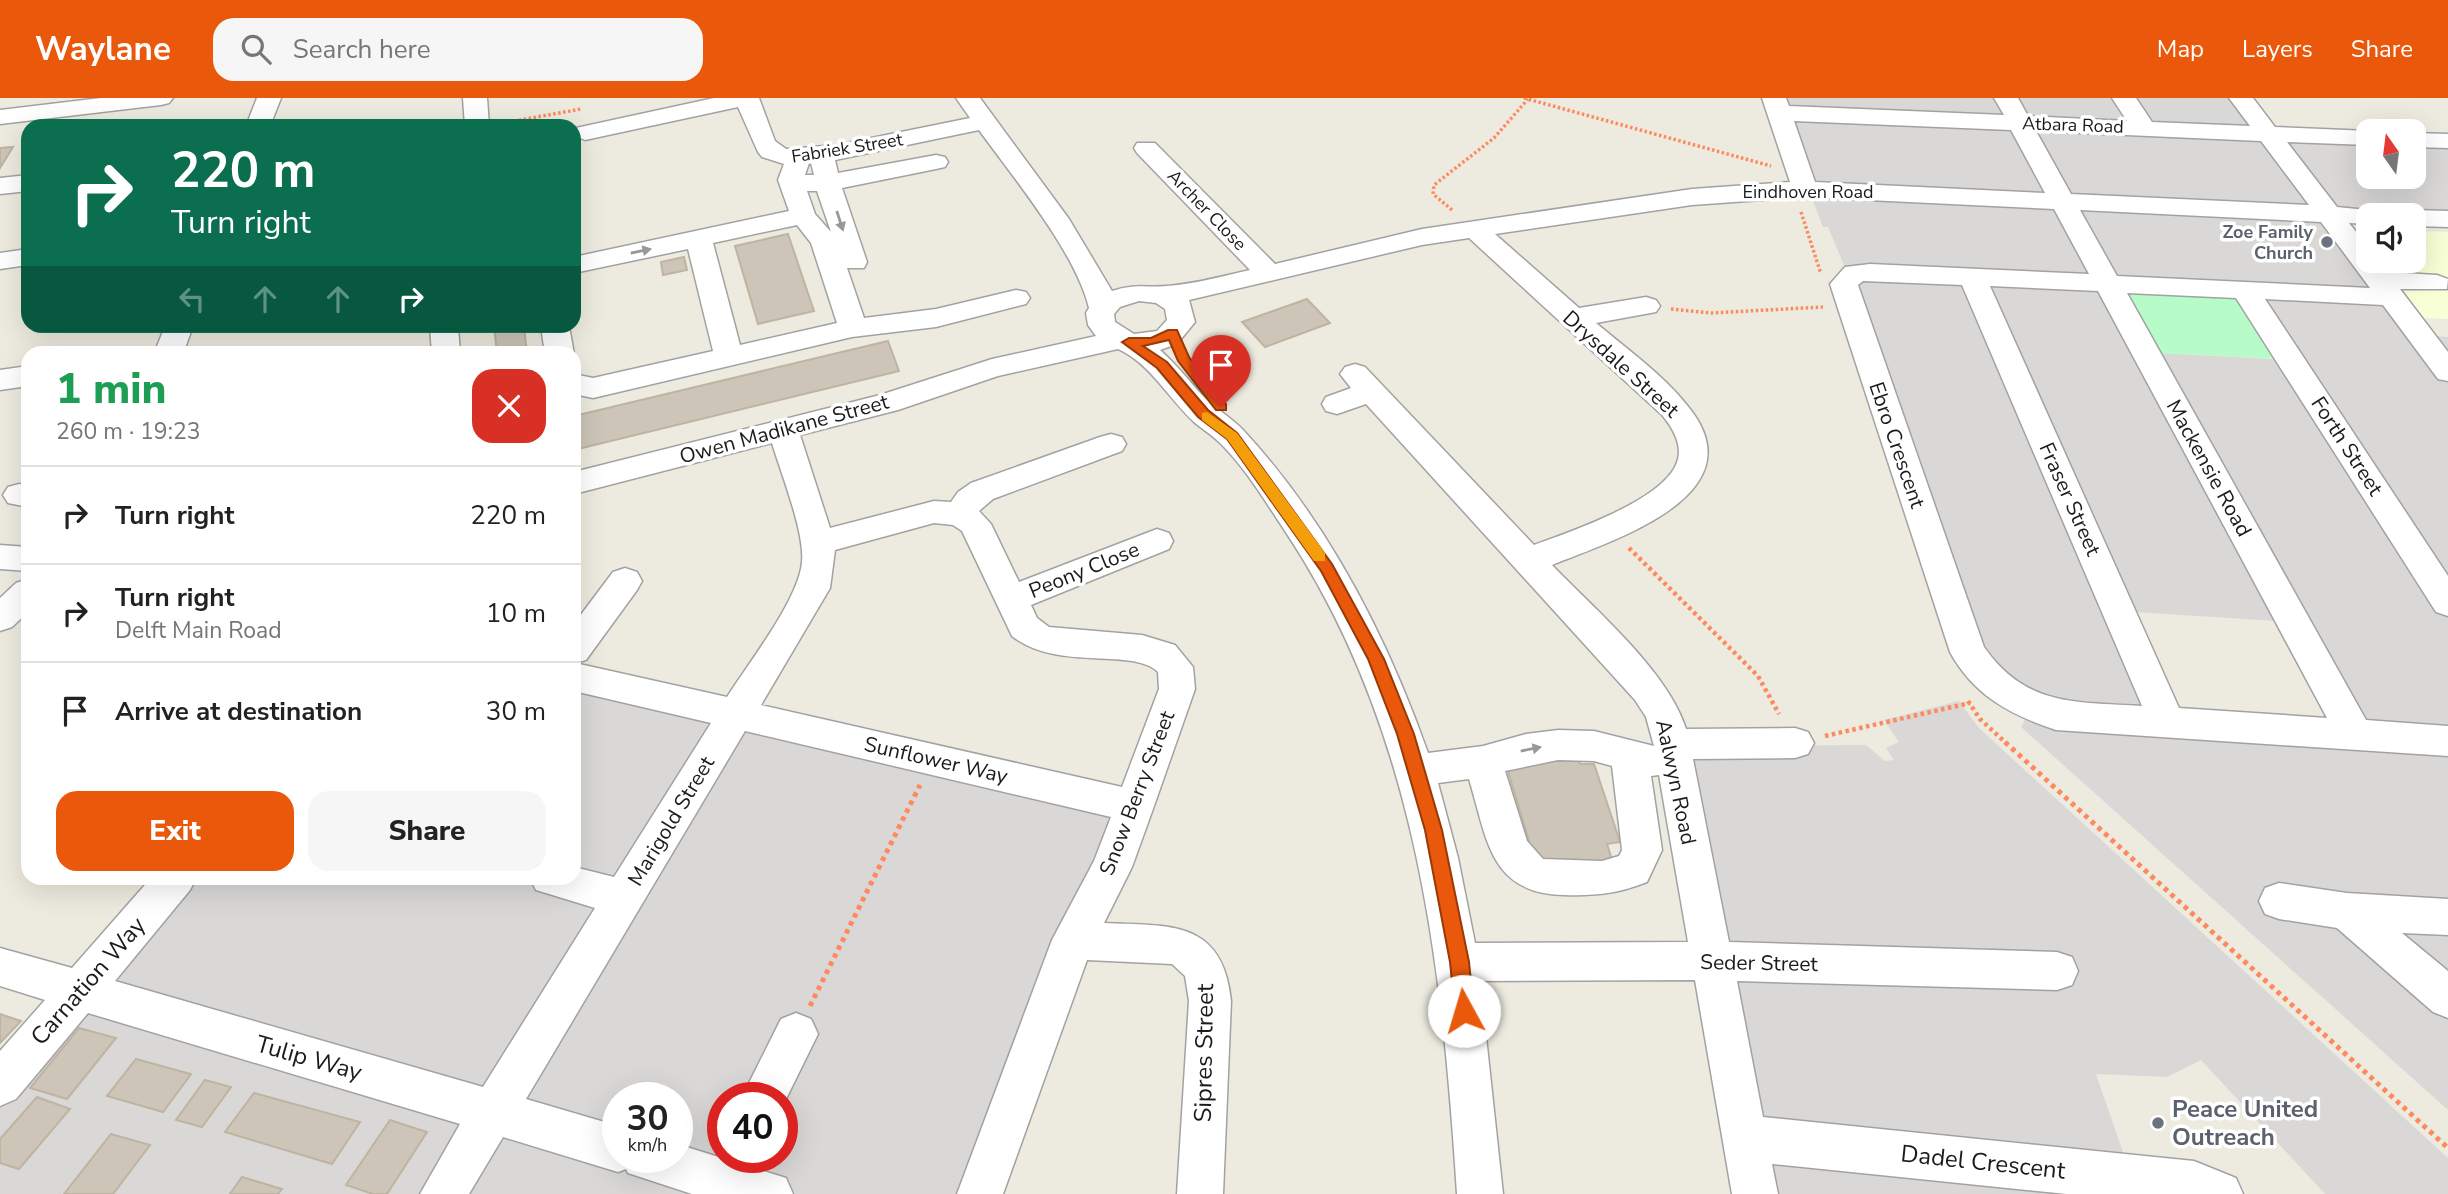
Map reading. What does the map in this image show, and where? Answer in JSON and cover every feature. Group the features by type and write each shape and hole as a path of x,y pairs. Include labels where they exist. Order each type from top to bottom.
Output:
{"street":[{"path":"0,117 161,98"},
{"path":"261,119 269,98"},
{"path":"475,98 476,119"},
{"path":"584,133 747,98"},
{"name":"Fabriek Street","path":"747,98 770,151 804,165 983,122"},
{"path":"968,98 1056,219 1099,292 1100,325 1162,365 1203,413 1232,436 1299,526 1340,589 1376,659 1416,770 1434,830 1460,962 1480,1194"},
{"name":"Mackensie Road","path":"2007,98 2355,735"},
{"path":"2124,98 2144,128"},
{"path":"2241,98 2385,289 2434,336 2448,372"},
{"path":"1777,105 1802,181"},
{"name":"Atbara Road","path":"1777,105 2020,123 2356,137"},
{"path":"2426,140 2448,141"},
{"name":"Archer Close","path":"1146,148 1262,275"},
{"path":"804,165 828,183 863,327"},
{"path":"804,165 809,184 875,185 930,171"},
{"path":"804,165 803,216 824,241 848,307 863,327"},
{"name":"Eindhoven Road","path":"1157,294 1262,275 1378,246 1474,229 1802,181 2062,201 2356,215"},
{"path":"0,186 21,184"},
{"path":"581,264 803,216"},
{"path":"2426,218 2448,219"},
{"path":"1056,219 1124,282 1157,294 1179,306 1177,327 1183,358 1221,407 1232,436"},
{"name":"Drysdale Street","path":"1474,229 1672,407 1682,419 1694,447 1694,461 1689,474 1675,490 1642,511 1528,561"},
{"path":"699,239 729,357"},
{"path":"0,261 21,258"},
{"path":"2426,270 2442,290"},
{"name":"Ebro Crescent","path":"2442,290 2245,290 1855,273 1844,284 1968,653 1983,673 2004,692 2056,715 2448,741"},
{"name":"Eindhoven Road","path":"1177,327 1203,306 1262,275"},
{"name":"Fraser Street","path":"1972,276 2167,722"},
{"name":"Forth Street","path":"2245,290 2448,603"},
{"path":"1101,312 1122,295 1157,294"},
{"path":"581,385 593,388 863,327 936,318 1017,298"},
{"path":"1572,318 1646,306"},
{"name":"Owen Madikane Street","path":"992,368 1101,312"},
{"path":"1123,341 1153,342 1177,327"},
{"name":"Owen Madikane Street","path":"581,481 887,403 992,368 1090,343 1123,341"},
{"path":"2,366 21,373"},
{"name":"Aalwyn Road","path":"1354,390 1528,561 1648,690 1663,715 1674,754 1755,1194"},
{"name":"Marigold Street","path":"443,1194 813,588 819,562 818,542 783,430"},
{"path":"818,542 934,512 960,514 969,500 982,491 1111,444"},
{"name":"Snow Berry Street","path":"960,514 975,524 1028,633 1044,642 1155,650 1172,662 1177,670 1177,689 1135,806 1112,867 1073,940 980,1194"},
{"name":"Peony Close","path":"1011,599 1157,541"},
{"path":"0,557 21,558"},
{"path":"581,641 625,581"},
{"path":"0,618 21,598"},
{"path":"581,679 736,714"},
{"name":"Sunflower Way","path":"736,714 1135,806"},
{"path":"1416,770 1483,762 1526,749 1558,744 1594,746 1629,755 1674,754 1794,743"},
{"path":"1483,762 1508,843 1523,867 1541,877 1602,879 1633,870 1642,850 1629,755"},
{"name":"Carnation Way","path":"0,1084 170,885"},
{"path":"576,885 624,898"},
{"path":"2279,901 2347,911 2448,917"},
{"path":"2347,911 2448,998"},
{"name":"Sipres Street","path":"1073,940 1175,945 1190,950 1205,970 1210,1001 1200,1194"},
{"name":"Seder Street","path":"1460,962 1711,961 2057,971"},
{"name":"Tulip Way","path":"0,967 602,1144"},
{"path":"772,1082 796,1034"},
{"name":"Dadel Crescent","path":"1745,1138 2194,1184 2220,1194"},
{"path":"736,1173 770,1194"}],"path":[{"path":"1474,229 1433,194 1434,185 1494,138 1527,98 1739,159 1802,181"},
{"path":"529,119 584,109"},
{"path":"1646,306 1711,313 1850,305"},
{"path":"1608,527 1758,676 1794,743 2004,692"},
{"path":"796,1034 933,760"}],"shaded area":[{"path":"1773,98 2240,98 2267,134 2356,138 2356,189 2426,189 2426,141 2448,142 2448,220 2426,217 2426,203 2356,203 2356,215 2329,215 2356,251 2356,273 2373,273 2420,335 2448,337 2448,1110 2021,727 2031,708 1988,680 1848,275 1828,227 1823,227","holes":["2244,289 2289,360 2144,352","2119,611 2292,622 2354,735 2166,723"]},
{"path":"2426,231 2448,232 2448,319 2420,318 2399,291 2409,289 2397,273 2426,273"},
{"path":"581,678 1137,805 983,1194 0,1194 0,1081 169,885 581,885"},
{"path":"1959,701 1979,728 2448,1158 2448,1194 2325,1194 2201,1060 2167,1077 2096,1074 2131,1175 2223,1194 1758,1194 1673,746 1866,745 1885,761 1894,760 1886,748 1899,742 1884,720"}],"green space":[{"path":"2128,292 2223,294 2239,299 2281,359 2154,353 2125,295"}],"building":[{"path":"13,147 0,168 0,148"},
{"path":"788,234 814,311 758,324 735,246"},
{"path":"684,257 687,270 663,275 661,262"},
{"path":"1307,299 1330,323 1265,347 1242,322"},
{"path":"495,333 525,333 526,346 496,346"},
{"path":"888,341 899,371 581,448 581,414"},
{"path":"1575,750 1580,764 1594,764 1620,842 1607,844 1613,863 1550,868 1534,858 1507,768"},
{"path":"0,1014 21,1021 0,1043"},
{"path":"79,1028 116,1038 67,1099 30,1088"},
{"path":"136,1059 191,1074 163,1112 107,1096"},
{"path":"205,1080 231,1087 202,1127 176,1120"},
{"path":"254,1093 360,1122 332,1164 225,1132"},
{"path":"37,1097 70,1109 19,1169 0,1163 0,1139"},
{"path":"390,1120 427,1132 387,1194 373,1194 346,1185"},
{"path":"111,1134 150,1145 113,1194 64,1194"},
{"path":"242,1177 282,1189 278,1194 230,1194"}],"slow traffic":[{"path":"1207,416 1232,436 1320,557"}],"place":[{"name":"Zoe Family Church","path":"2327,242"},
{"name":"Peace United Outreach","path":"2158,1123"}],"route":[{"path":"1221,407 1183,358 1175,345 1173,333 1153,342 1129,342 1145,350 1162,365 1203,413 1232,436 1299,526 1340,589 1376,659 1405,734 1434,830 1460,962 1464,1011"}]}
